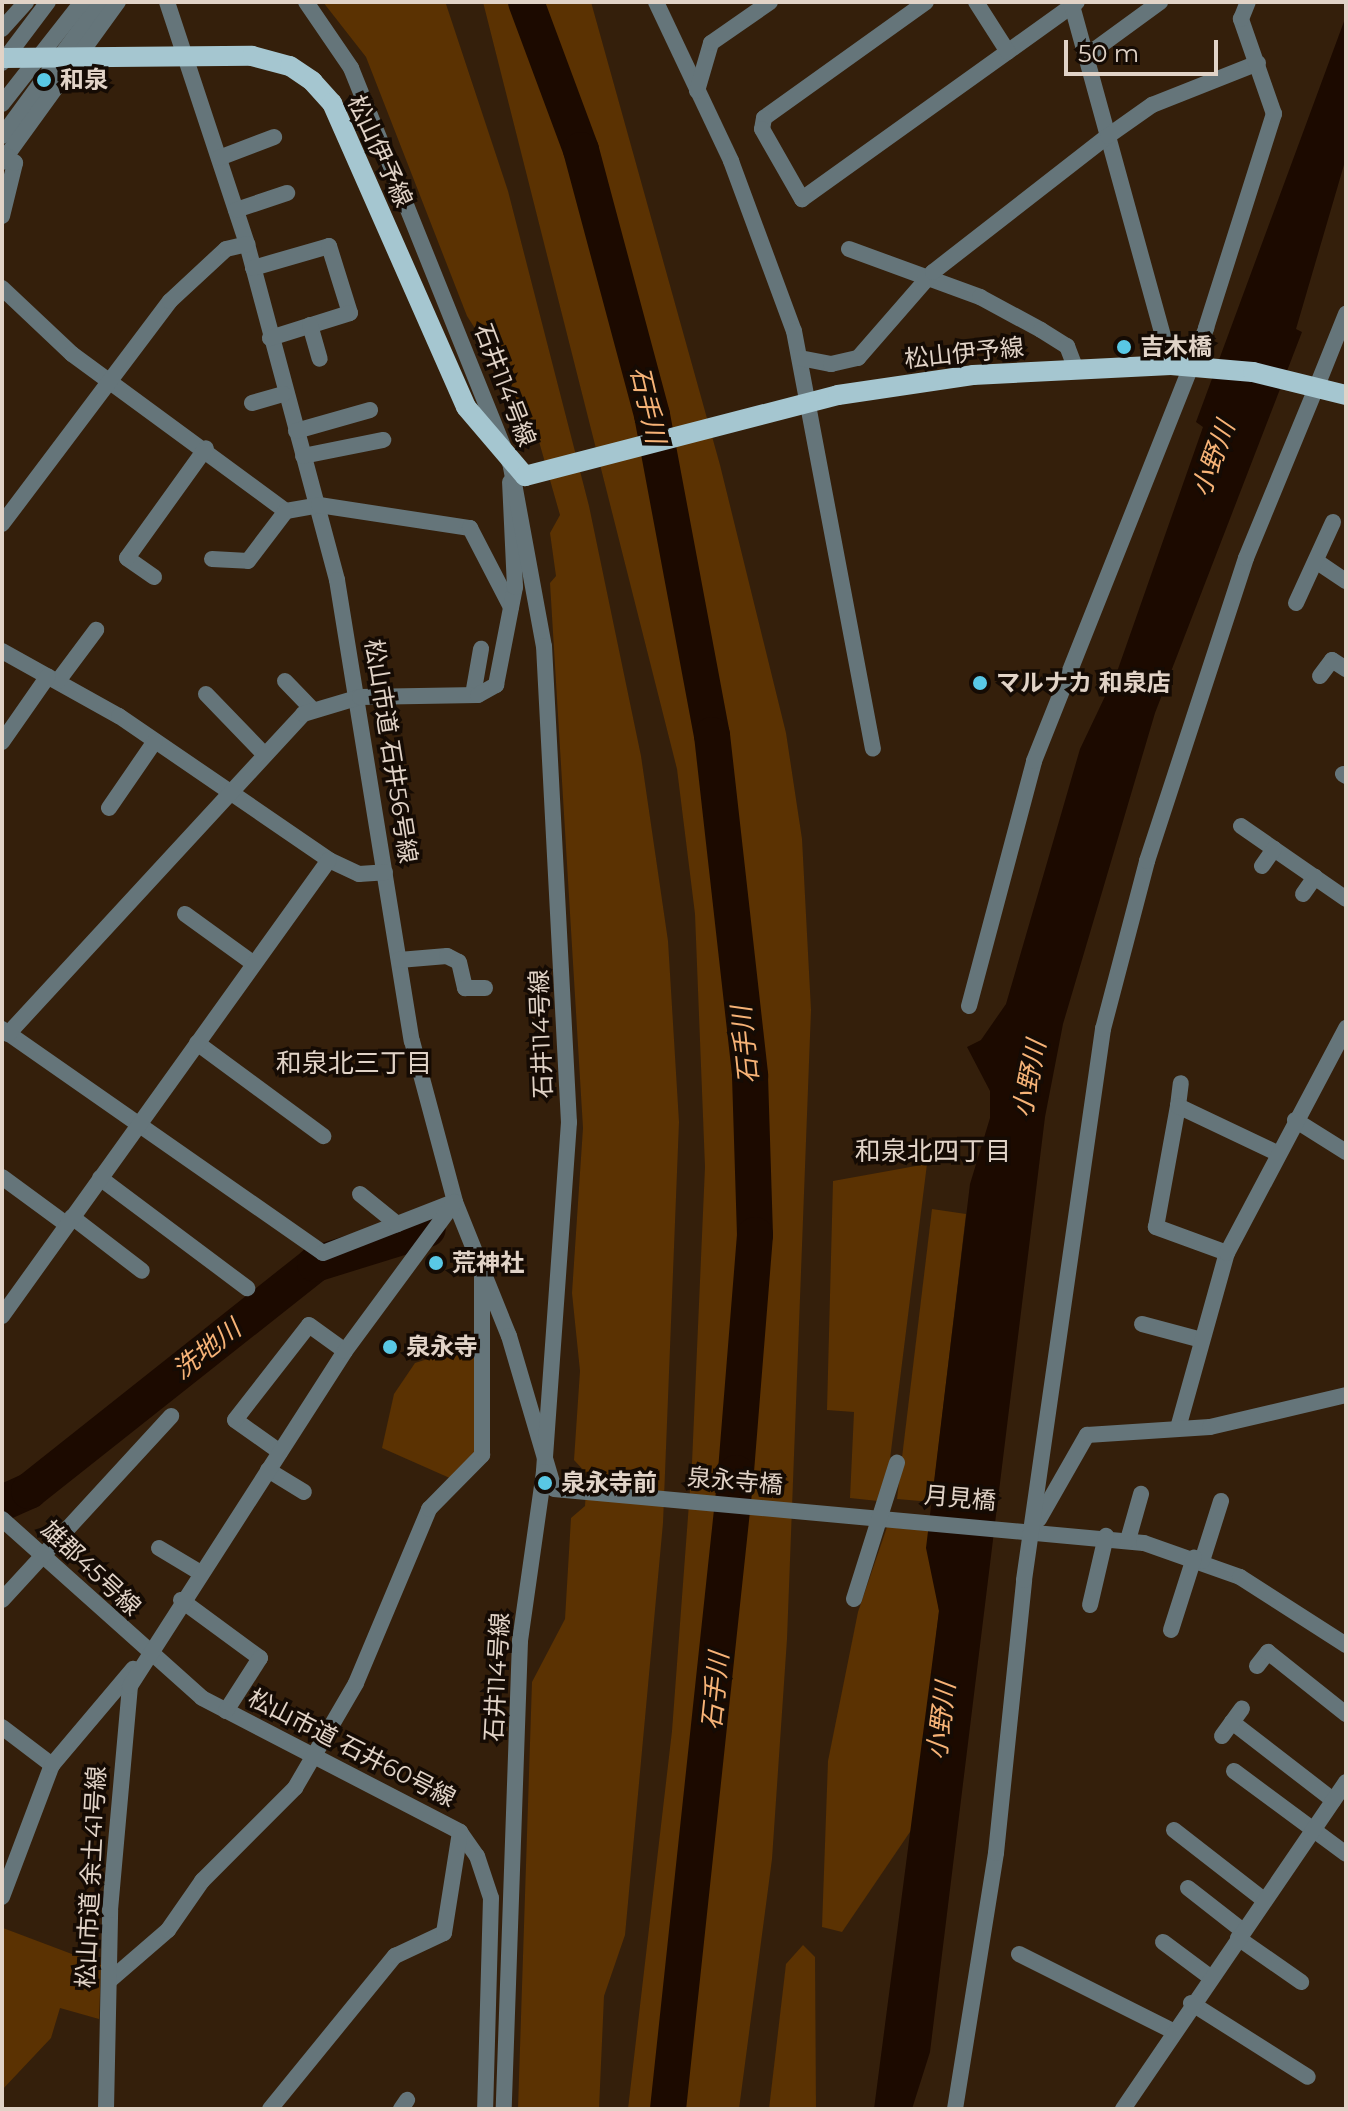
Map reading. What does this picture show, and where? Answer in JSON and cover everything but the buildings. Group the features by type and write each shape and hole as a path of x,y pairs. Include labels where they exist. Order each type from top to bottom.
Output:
{"main road":[{"name":"松山伊予線","path":"2,60 252,56 290,66 332,103 466,407 511,467 538,478 808,405 973,375 1186,366"},
{"path":"1186,366 1313,386 1346,395"}],"street":[{"path":"2,29 26,2"},
{"path":"2,60 48,2"},
{"path":"2,104 82,2"},
{"path":"2,136 100,2"},
{"path":"2,216 15,163 4,159 118,2"},
{"name":"松山市道 石井56号線","path":"167,2 247,244 284,394 319,505 360,697 412,1041 455,1202 509,1336 544,1472"},
{"name":"石井114号線","path":"306,2 351,68 511,467 544,646 569,1122 544,1472 520,1641 504,2109"},
{"path":"656,2 757,229 800,358 873,749"},
{"path":"697,91 711,43 770,2"},
{"path":"926,2 764,118 762,129 802,199 1074,3 1108,136 1186,366"},
{"path":"976,2 1008,52"},
{"path":"1086,56 1160,2"},
{"path":"969,1006 1034,761 1186,366 1274,114 1241,19 1248,2"},
{"path":"800,358 831,364 858,358 924,280 1108,136 1152,105 1258,63"},
{"path":"219,158 274,137"},
{"path":"236,210 287,193"},
{"path":"2,524 170,301 226,249 247,244"},
{"path":"253,268 329,246 350,313 270,338"},
{"path":"849,249 924,280 980,297 1067,346 1076,370"},
{"path":"2,288 108,382 206,448 286,511"},
{"path":"955,2109 996,1853 1028,1527 1103,1029 1147,861 1246,558 1313,386 1346,314"},
{"path":"310,325 320,359"},
{"path":"252,403 284,394"},
{"path":"296,431 370,410"},
{"path":"303,456 383,440"},
{"path":"154,577 127,558 206,448"},
{"path":"455,1202 323,1253 141,1123 5,1032 226,790 313,710 360,697 473,695 496,685 511,608 511,467"},
{"path":"212,559 248,561 286,511 319,505 470,528 511,608"},
{"path":"1296,603 1333,522"},
{"path":"1316,561 1346,581"},
{"path":"2,742 96,630"},
{"path":"473,695 481,649"},
{"path":"2,651 53,678 155,741 329,860 359,874 385,872"},
{"path":"1320,676 1332,660 1346,669"},
{"path":"285,681 313,710"},
{"path":"206,694 264,754"},
{"path":"109,808 155,741"},
{"path":"1241,826 1346,899"},
{"path":"1262,866 1274,849"},
{"path":"5,1305 141,1123 329,860"},
{"path":"1303,894 1315,877"},
{"path":"185,914 254,964"},
{"path":"399,960 455,958 465,988 485,988"},
{"path":"1178,1428 1198,1339 1227,1253 1277,1153 1346,1028"},
{"path":"197,1043 291,1124 323,1136"},
{"path":"1181,1083 1156,1227 1227,1253"},
{"path":"1178,1106 1277,1153"},
{"path":"1295,1120 1346,1152"},
{"path":"2,1177 142,1271"},
{"path":"100,1178 247,1288"},
{"path":"360,1194 397,1224"},
{"path":"2,1897 52,1765 147,1652 345,1351 455,1202"},
{"path":"109,1981 168,1930 202,1881 314,1760 356,1683 429,1509 482,1455 482,1272"},
{"path":"1142,1324 1198,1339"},
{"path":"280,1452 235,1420 309,1325 345,1351"},
{"path":"1028,1527 1087,1435 1178,1428 1346,1395"},
{"path":"2,1600 40,1553 125,1473 171,1416"},
{"path":"854,1599 890,1516 897,1463"},
{"path":"268,1470 304,1492"},
{"name":"泉永寺橋","path":"544,1472 554,1489 572,1492 890,1516"},
{"path":"1128,1540 1141,1494"},
{"path":"1171,1630 1221,1501"},
{"name":"月見橋","path":"890,1516 1028,1527"},
{"name":"雄郡45号線","path":"2,1519 147,1652"},
{"path":"1028,1527 1128,1540 1198,1560 1285,1602 1346,1645"},
{"path":"1090,1605 1106,1536"},
{"path":"159,1548 199,1572"},
{"path":"181,1600 260,1658 226,1711"},
{"name":"松山市道 石井60号線","path":"147,1652 226,1711 314,1760 460,1832 477,1856 491,1898 485,2109"},
{"name":"松山市道 余土41号線","path":"106,2109 123,1706 147,1652"},
{"path":"1257,1666 1268,1652 1346,1714"},
{"path":"1222,1736 1237,1715 1333,1800"},
{"path":"2,1727 52,1765"},
{"path":"1234,1771 1346,1854"},
{"path":"1123,2109 1171,2030 1346,1782"},
{"path":"1174,1830 1264,1900"},
{"path":"270,2109 395,1956 444,1933 460,1832"},
{"path":"1188,1888 1301,1982"},
{"path":"1163,1942 1210,1977"},
{"path":"1019,1954 1171,2030"},
{"path":"1191,2003 1308,2077"}],"shaded area":[{"path":"323,2 446,4 508,191 589,506 641,756 668,941 679,1122 663,1523 625,1935 604,1996 599,2109 518,2109 532,1682 565,1619 571,1518 585,1506 587,1474 574,1460 580,1371 572,1293 583,1128 550,583 556,576 550,533 560,515 538,438 514,416 495,360 467,316 366,57"},
{"path":"483,2 591,2 720,465 786,733 802,839 811,1010 787,1639 772,1859 739,2109 628,2109 672,1731 692,1463 705,1167 695,914 677,769"},
{"path":"927,1164 886,1491 878,1501 850,1498 854,1412 827,1410 833,1181"},
{"path":"932,1209 966,1214 932,1502 897,1499"},
{"path":"478,1343 478,1450 452,1479 382,1448 394,1394 415,1363"},
{"path":"887,1527 928,1531 939,1611 914,1826 842,1932 822,1927 828,1761 858,1612"},
{"path":"3,1928 101,1965 99,2019 60,2008 51,2038 2,2090"},
{"path":"803,1945 815,1957 816,2109 769,2109 786,1964"}],"water":[{"name":"小野川","path":"1346,16 1346,158 1296,329 1302,332 1155,713 1063,1024 1045,1117 930,2052 912,2109 874,2109 939,1611 926,1548 970,1184 990,1118 990,1091 967,1047 981,1040 1006,1004 1080,749 1118,669 1203,427 1196,422"}],"waterway":[{"name":"石手川","path":"526,2 581,150 652,415 712,735 750,1076 755,1235 736,1473 668,2109"},
{"name":"洗地川","path":"2,1503 29,1491 315,1264 428,1229"}],"place":[{"name":"和泉","path":"44,80"},
{"name":"吉木橋","path":"1124,347"},
{"name":"マルナカ 和泉店","path":"980,683"},
{"name":"荒神社","path":"436,1263"},
{"name":"泉永寺","path":"390,1347"},
{"name":"泉永寺前","path":"545,1483"}],"district":[{"name":"和泉北三丁目","path":"354,1064"},
{"name":"和泉北四丁目","path":"933,1152"}]}
